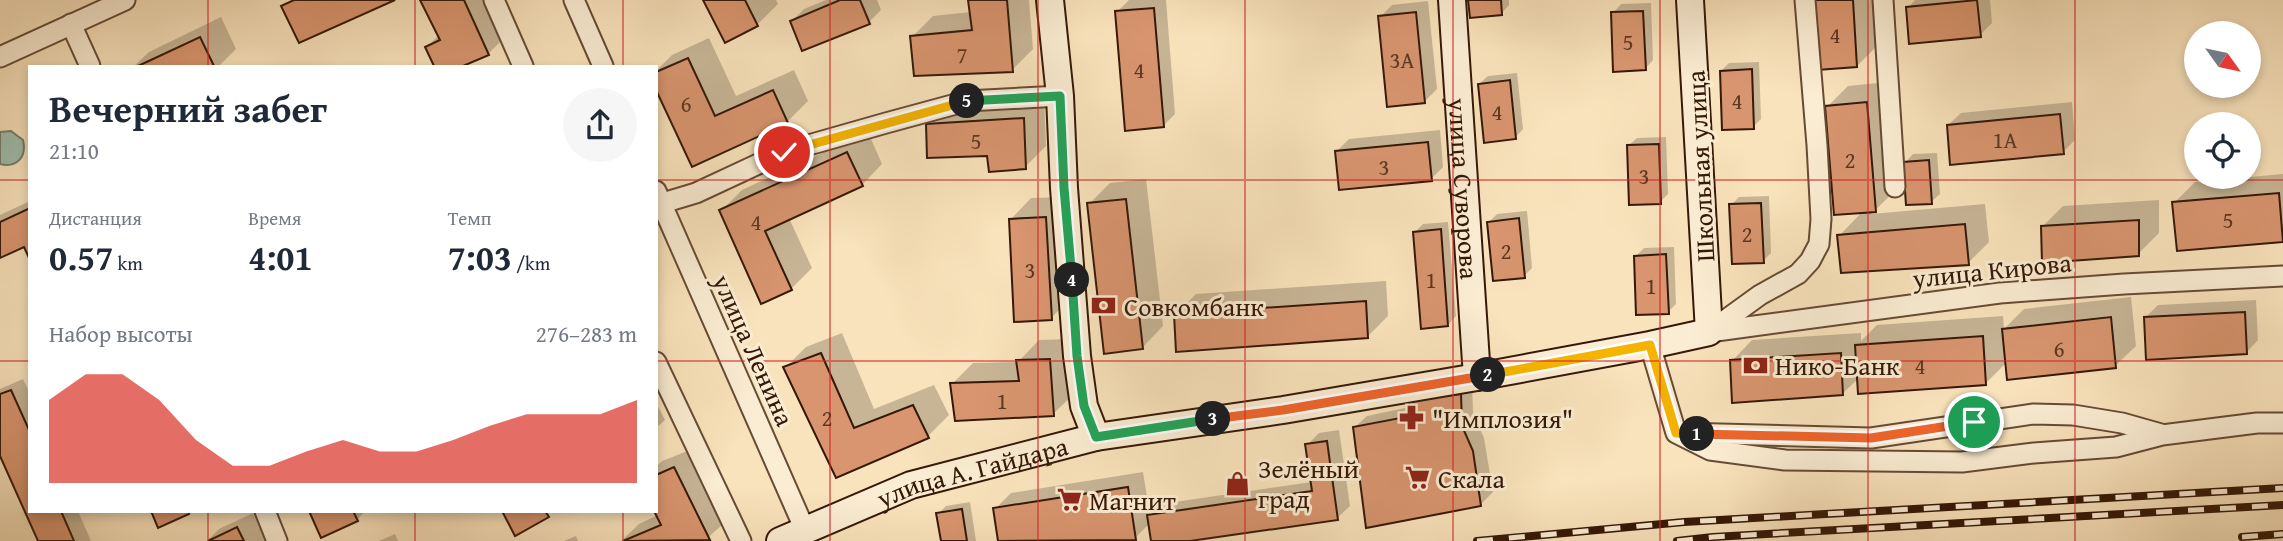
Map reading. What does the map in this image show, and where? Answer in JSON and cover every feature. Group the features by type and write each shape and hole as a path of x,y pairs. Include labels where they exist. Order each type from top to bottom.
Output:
{"street":[{"path":"0,57 125,0"},
{"path":"494,0 523,65"},
{"path":"574,0 603,65"},
{"path":"1050,0 1060,96 1077,356 1084,406 1096,437"},
{"name":"улица Суворова","path":"1452,0 1477,377"},
{"name":"Школьная улица","path":"1690,0 1709,332"},
{"path":"1709,332 1760,295 1798,274 1810,261 1819,244 1821,219 1817,145 1805,0"},
{"path":"1883,0 1895,187"},
{"path":"71,24 90,65"},
{"path":"658,199 696,193 784,152 967,101 1060,96"},
{"name":"улица Ленина","path":"658,199 805,530"},
{"name":"улица Кирова","path":"1709,332 2000,293 2283,276"},
{"name":"улица А. Гайдара","path":"780,541 911,485 1096,437 1283,410 1477,377 1709,332"},
{"path":"1650,345 1676,433 1710,450 1785,460 1962,462 2116,447 2162,435 2257,423 2283,423"},
{"path":"658,366 741,541"},
{"path":"1676,433 1871,438 2034,414 2073,415 2162,435"},
{"path":"266,513 277,541"}],"shaded area":[{"path":"11,131 23,140 22,156 16,163 0,164 0,132"}],"building":[{"path":"294,0 395,0 299,43 281,6"},
{"path":"420,0 464,0 489,55 465,65 434,65 425,47 440,40"},
{"path":"703,0 745,0 758,26 725,43"},
{"path":"840,0 860,0 870,24 802,51 790,21"},
{"path":"968,0 1007,0 1013,72 914,76 910,36 972,30"},
{"path":"1468,0 1501,0 1502,15 1470,18"},
{"path":"1813,0 1853,0 1857,67 1817,70"},
{"path":"1977,0 1981,37 1909,44 1906,7"},
{"path":"1154,8 1164,127 1125,131 1115,11"},
{"path":"1643,11 1646,70 1613,72 1611,12"},
{"path":"1416,12 1425,103 1387,107 1378,16"},
{"path":"200,37 214,65 140,65"},
{"path":"688,58 715,116 773,90 788,123 692,167 658,94 658,71"},
{"path":"1752,69 1754,129 1722,130 1720,71"},
{"path":"1510,80 1516,139 1484,143 1478,84"},
{"path":"1867,102 1876,212 1834,215 1825,106"},
{"path":"2060,114 2064,154 1950,165 1947,125"},
{"path":"1024,118 1026,169 989,172 987,156 927,158 926,124"},
{"path":"1428,142 1432,181 1339,190 1335,151"},
{"path":"1659,144 1661,204 1629,205 1627,145"},
{"path":"847,152 863,186 765,231 792,290 761,304 719,210"},
{"path":"1929,160 1932,204 1906,205 1903,162"},
{"path":"2279,193 2283,242 2177,251 2172,202"},
{"path":"1126,199 1143,349 1104,354 1087,203"},
{"path":"1761,203 1764,263 1732,264 1729,204"},
{"path":"28,209 28,256 24,247 0,258 0,222"},
{"path":"1046,217 1052,320 1014,322 1009,219"},
{"path":"1519,218 1525,278 1493,281 1487,222"},
{"path":"2139,220 2139,256 2042,263 2041,226"},
{"path":"1965,224 1969,265 1841,273 1837,235"},
{"path":"1441,229 1448,326 1421,329 1413,232"},
{"path":"1666,254 1669,314 1636,315 1634,256"},
{"path":"1366,301 1368,338 1176,352 1174,314"},
{"path":"2245,312 2247,354 2146,360 2144,317"},
{"path":"2111,317 2116,368 2007,380 2002,329"},
{"path":"1983,336 1986,385 1858,394 1855,345"},
{"path":"821,353 854,428 913,405 929,438 836,478 783,367"},
{"path":"1841,353 1843,395 1732,403 1730,360"},
{"path":"1050,359 1054,416 955,421 950,383 1019,381 1016,360"},
{"path":"11,390 28,428 28,513 62,513 74,541 38,541 0,456 0,394"},
{"name":"Скала","path":"1461,394 1462,426 1473,451 1481,506 1366,528 1353,427 1406,417 1410,400"},
{"path":"1327,441 1338,520 1190,541 1151,541 1147,515 1312,491 1305,444"},
{"path":"674,467 710,540 623,541 661,525 655,513 658,513 658,474"},
{"path":"1128,487 1136,540 998,541 993,508"},
{"path":"962,509 967,541 941,541 936,513"},
{"path":"152,513 189,513 189,514 158,528"},
{"path":"310,513 354,513 358,521 321,538"},
{"path":"503,513 546,513 549,517 515,536"},
{"path":"237,527 244,541 208,541"}],"railway":[{"path":"1477,541 1684,522 2283,488"},
{"path":"1677,541 2283,505"},
{"path":"2242,537 2283,534"}],"place":[{"name":"Совкомбанк","path":"1104,306"},
{"name":"Нико-Банк","path":"1755,365"},
{"name":"\"Имплозия\"","path":"1412,418"},
{"name":"Скала","path":"1418,478"},
{"name":"Зелёный град","path":"1238,483"},
{"name":"Магнит","path":"1069,500"}],"route":[{"path":"784,152 967,101 1060,96 1077,356 1084,406 1096,437 1283,410 1650,345 1676,433 1871,438 1974,422"}]}
